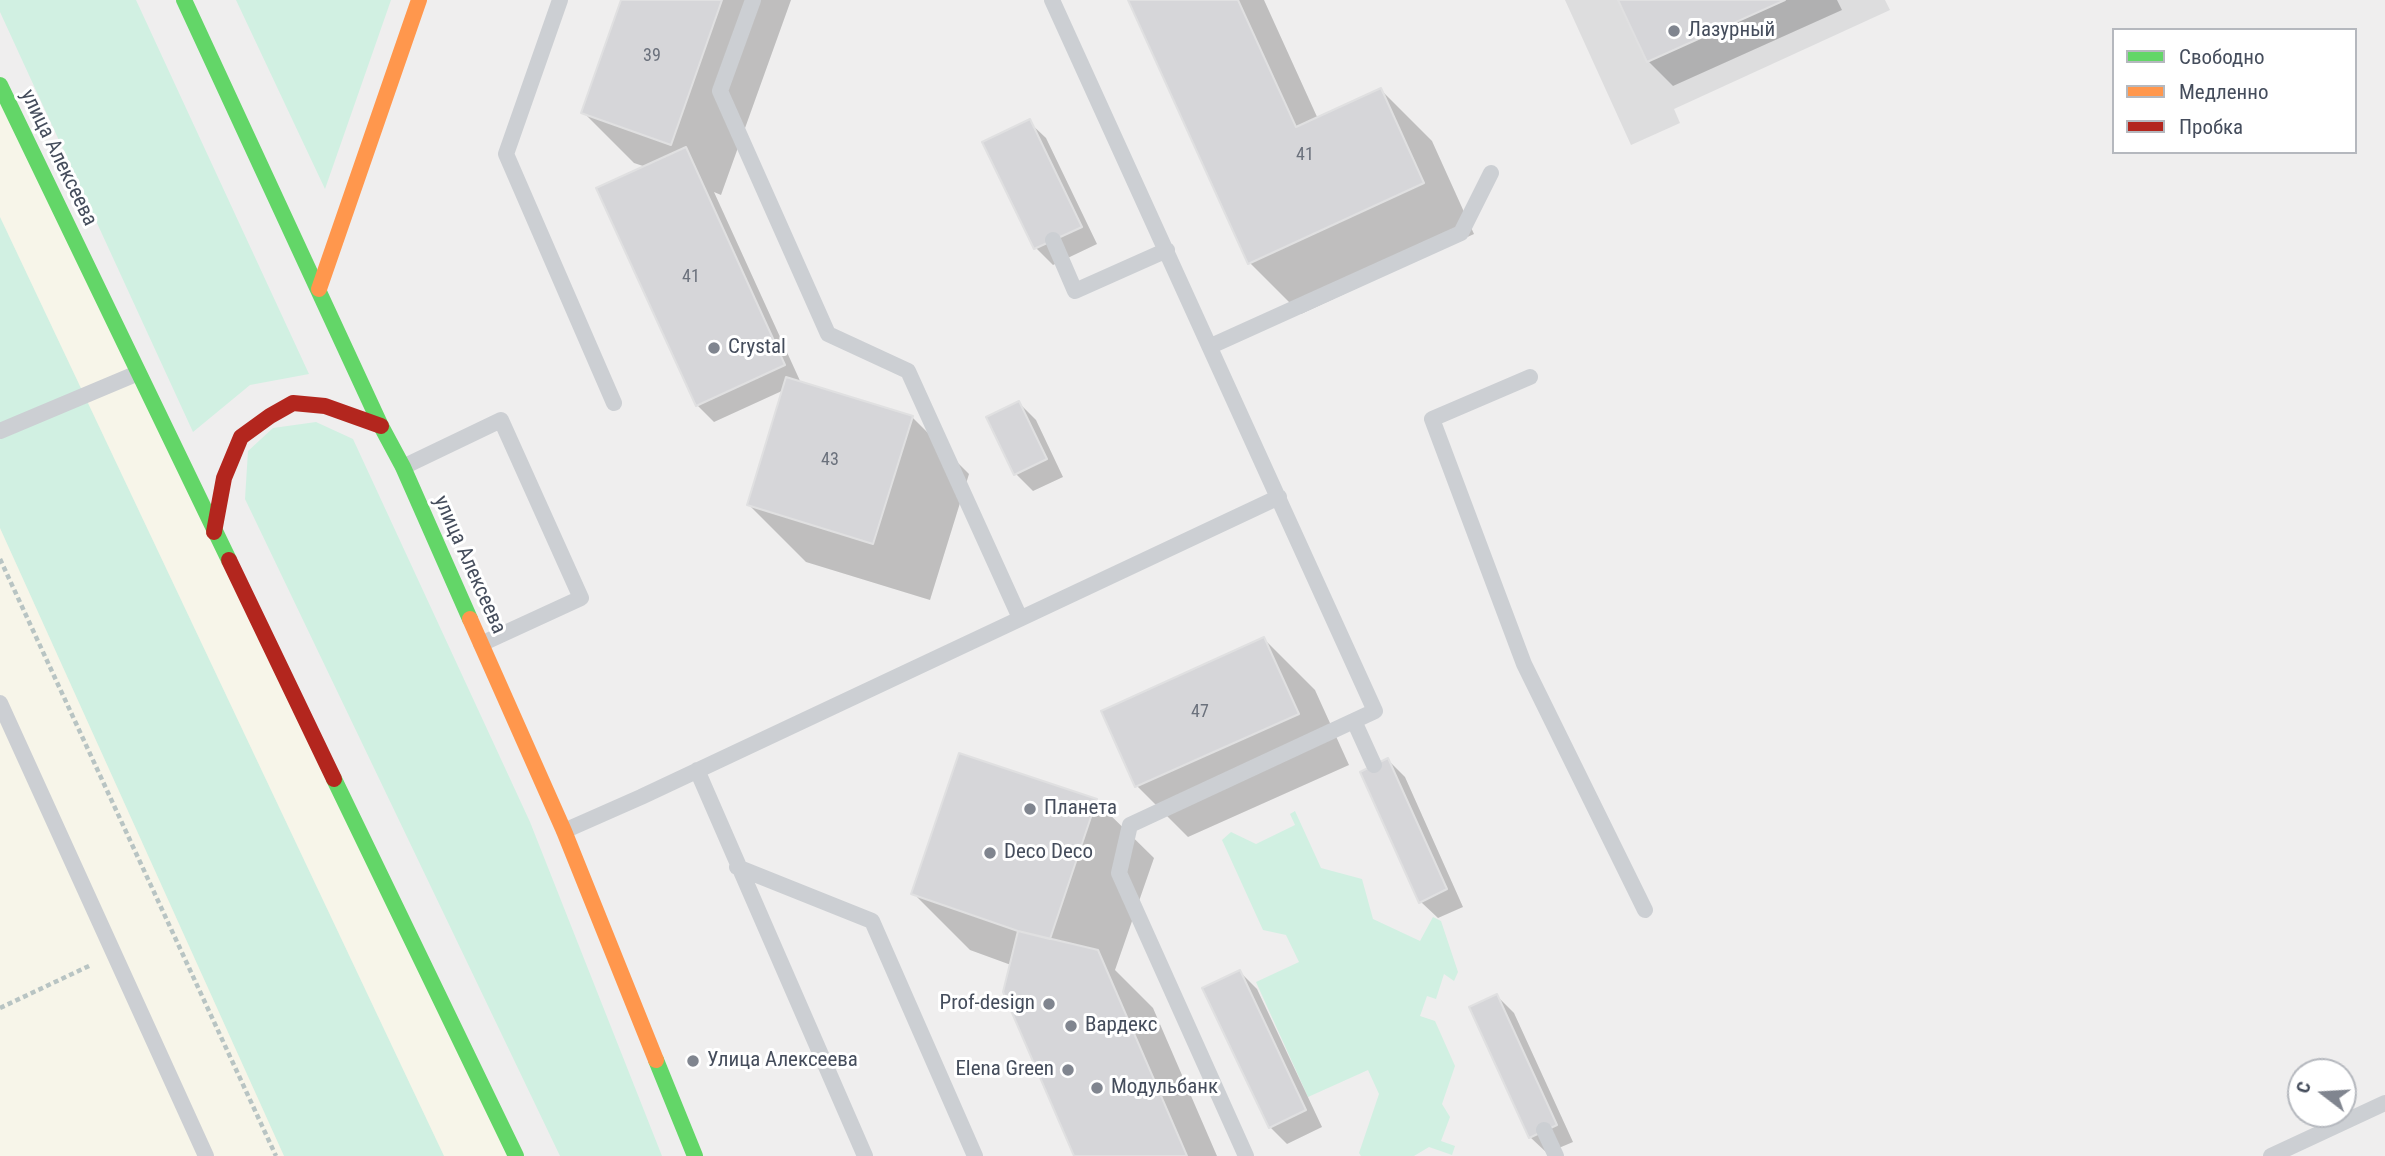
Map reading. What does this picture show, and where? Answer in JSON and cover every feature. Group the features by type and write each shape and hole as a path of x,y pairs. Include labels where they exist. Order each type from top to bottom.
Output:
{"street":[{"name":"улица Алексеева","path":"184,0 381,426 403,467 564,831 695,1156"},
{"path":"319,289 419,0"},
{"name":"улица Алексеева","path":"0,85 516,1156"},
{"path":"214,532 224,478 241,437 270,416 293,403 325,406 381,426"}],"lane":[{"path":"559,0 506,154 614,403"},
{"path":"753,0 720,91 828,334 908,371 1020,618"},
{"path":"1052,0 1375,711 1130,825 1119,873 1246,1156"},
{"path":"1211,346 1461,233 1491,173"},
{"path":"1053,240 1076,291 1167,250"},
{"path":"0,431 138,373"},
{"path":"1530,376 1432,419 1524,664 1645,910"},
{"path":"403,467 501,420 581,598 481,644"},
{"path":"564,831 1279,497"},
{"path":"0,704 206,1156"},
{"path":"1354,721 1374,765"},
{"path":"697,771 865,1156"},
{"path":"737,867 872,921 975,1156"},
{"path":"2271,1156 2385,1104"},
{"path":"1544,1130 1556,1156"}],"path":[{"path":"0,559 276,1156"},
{"path":"0,1008 115,954"}],"shaded area":[{"path":"1565,0 1885,0 1890,10 1674,109 1680,123 1631,145"},
{"path":"0,85 516,1156 0,1156"}],"green space":[{"path":"0,0 136,0 309,374 250,385 193,432 0,12"},
{"path":"236,0 391,0 325,189"},
{"path":"0,217 444,1156 284,1156 0,528"},
{"path":"316,422 353,439 530,822 662,1156 560,1156 245,499 248,451 273,428"},
{"path":"1295,811 1321,868 1362,879 1373,919 1420,941 1433,917 1441,921 1458,972 1454,981 1444,974 1436,999 1427,996 1420,1016 1435,1021 1455,1066 1442,1104 1450,1117 1441,1141 1455,1146 1452,1155 1429,1147 1414,1156 1361,1156 1359,1153 1379,1094 1368,1070 1308,1097 1256,982 1299,962 1286,935 1263,930 1222,840 1231,832 1256,844 1295,825 1290,814"}],"building":[{"path":"621,0 722,0 671,145 581,113"},
{"path":"1128,0 1238,0 1296,127 1381,88 1424,183 1248,264"},
{"name":"Лазурный","path":"1618,0 1785,0 1647,62"},
{"path":"1030,119 1082,227 1034,249 982,142"},
{"path":"686,147 785,365 696,406 596,188"},
{"path":"786,377 913,416 873,544 747,505"},
{"path":"1019,401 1047,459 1014,475 986,417"},
{"path":"1264,637 1299,714 1135,787 1101,711"},
{"path":"959,753 1097,799 1050,939 1018,931 911,894"},
{"path":"1388,758 1447,889 1419,903 1360,772"},
{"path":"1018,931 1098,950 1187,1156 1074,1156 1003,992"},
{"path":"1240,970 1306,1110 1269,1128 1202,988"},
{"path":"1497,994 1557,1125 1529,1138 1469,1007"}],"traffic: fast":[{"path":"184,0 381,426 403,467 470,619"},
{"path":"0,85 229,560"},
{"path":"334,779 516,1156"},
{"path":"656,1060 695,1156"}],"traffic: slow":[{"path":"319,289 419,0"},
{"path":"470,619 564,831 656,1060"}],"traffic: jam":[{"path":"214,532 224,478 241,437 270,416 293,403 325,406 381,426"},
{"path":"229,560 334,779"}],"place":[{"name":"Лазурный","path":"1674,31"},
{"name":"Crystal","path":"714,348"},
{"name":"Планета","path":"1030,809"},
{"name":"Deco Deco","path":"990,853"},
{"name":"Prof-design","path":"1049,1004"},
{"name":"Вардекс","path":"1071,1026"},
{"name":"Улица Алексеева","path":"693,1061"},
{"name":"Elena Green","path":"1068,1070"},
{"name":"Модульбанк","path":"1097,1088"}]}
